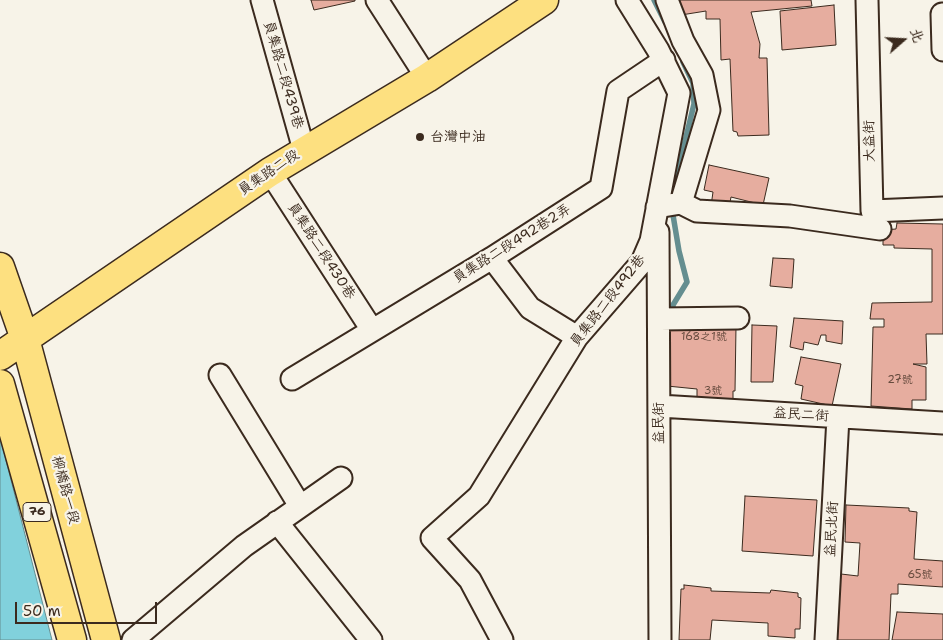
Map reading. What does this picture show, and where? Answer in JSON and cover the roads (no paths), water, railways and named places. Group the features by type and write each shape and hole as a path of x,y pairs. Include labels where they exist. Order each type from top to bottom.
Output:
{"main road":[{"name":"員集路二段","path":"0,356 270,172 427,78 544,0"},
{"name":"柳橋路一段","path":"0,268 25,339 106,640"},
{"name":"76","path":"0,384 72,640"}],"street":[{"name":"員集路二段439巷","path":"262,0 304,150"},
{"path":"377,0 427,78"},
{"name":"員集路二段492巷","path":"502,640 470,580 432,538 479,496 577,337 642,262 651,241 679,93 661,55 627,0"},
{"path":"667,0 683,41 702,75 709,110 681,203"},
{"name":"大益街","path":"867,0 872,211 943,208"},
{"path":"942,14 943,50"},
{"name":"員集路二段492巷2弄","path":"292,380 492,258 601,188 618,90 661,55 683,41"},
{"name":"員集路二段430巷","path":"270,172 372,330"},
{"path":"657,206 681,203 697,212 790,216 880,229"},
{"name":"益民街","path":"657,206 660,319 660,640"},
{"path":"492,258 530,308 577,337"},
{"path":"660,319 738,318"},
{"path":"220,376 300,506"},
{"name":"益民二街","path":"659,406 943,423"},
{"name":"益民北街","path":"826,640 838,417"},
{"path":"133,640 244,546 340,478"},
{"path":"277,522 371,640"}],"water":[{"path":"0,437 52,640 0,640"}],"waterway":[{"path":"654,0 665,22"},
{"path":"671,200 694,104 693,83 683,62"},
{"path":"672,209 679,251 687,282 673,305 673,315"}],"place":[{"name":"台灣中油","path":"420,137"}]}
